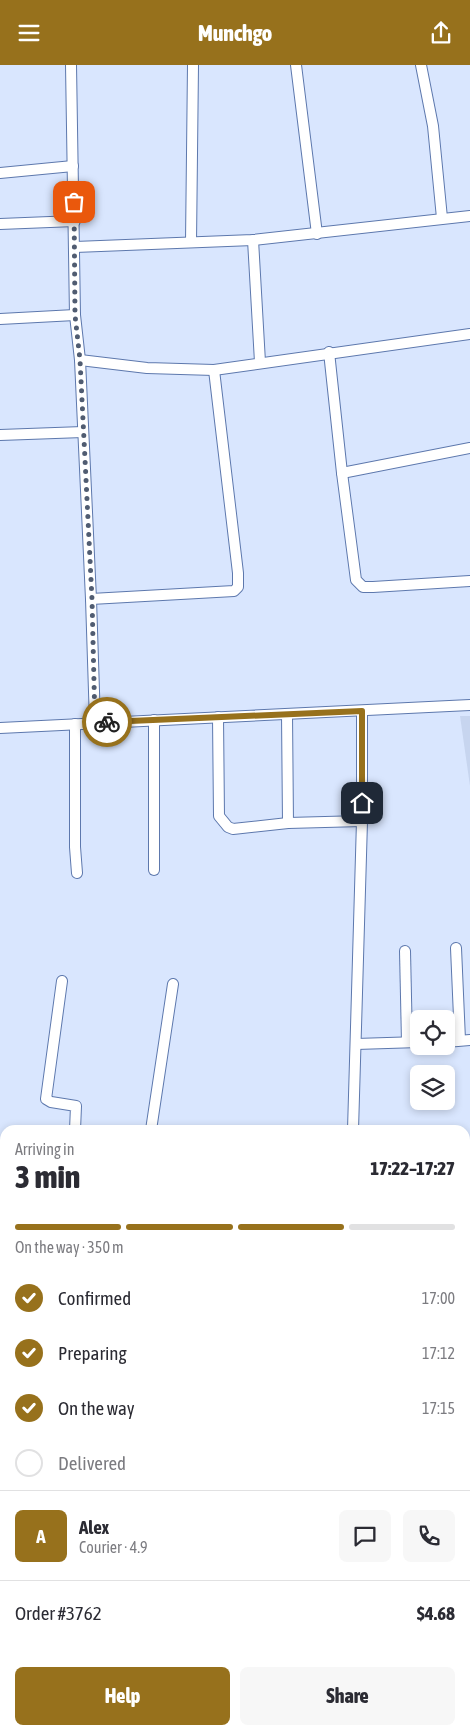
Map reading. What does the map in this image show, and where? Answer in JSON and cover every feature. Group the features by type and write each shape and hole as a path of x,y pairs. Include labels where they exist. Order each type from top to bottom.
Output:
{"street":[{"path":"71,65 75,315 80,360 92,599 95,723"},
{"path":"191,242 193,65"},
{"path":"296,65 317,234"},
{"path":"421,65 433,126 442,218"},
{"path":"0,173 73,166"},
{"path":"75,247 253,240 470,216"},
{"path":"0,224 74,221"},
{"path":"253,240 260,362"},
{"path":"0,319 75,315"},
{"path":"80,360 147,368 214,369 470,334"},
{"path":"328,352 356,580 363,587 470,581"},
{"path":"92,599 234,591 238,587 238,573 214,369"},
{"path":"0,435 83,432"},
{"path":"342,473 470,448"},
{"path":"0,728 470,705"},
{"path":"353,1125 362,821 362,711"},
{"path":"288,714 288,823"},
{"path":"218,717 219,816 228,827 233,829 288,823 362,821"},
{"path":"154,720 154,869"},
{"path":"75,724 74,847 77,873"},
{"path":"456,948 465,1040"},
{"path":"356,1044 407,1042 405,951"},
{"path":"62,981 46,1099 51,1102 76,1106 75,1125"},
{"path":"152,1125 173,984"}],"shaded area":[{"path":"460,716 470,716 470,786"}],"way so far":[{"path":"74,202 75,315 80,360 92,599 95,723 107,722"}],"route":[{"path":"107,722 362,711 362,803"}]}
